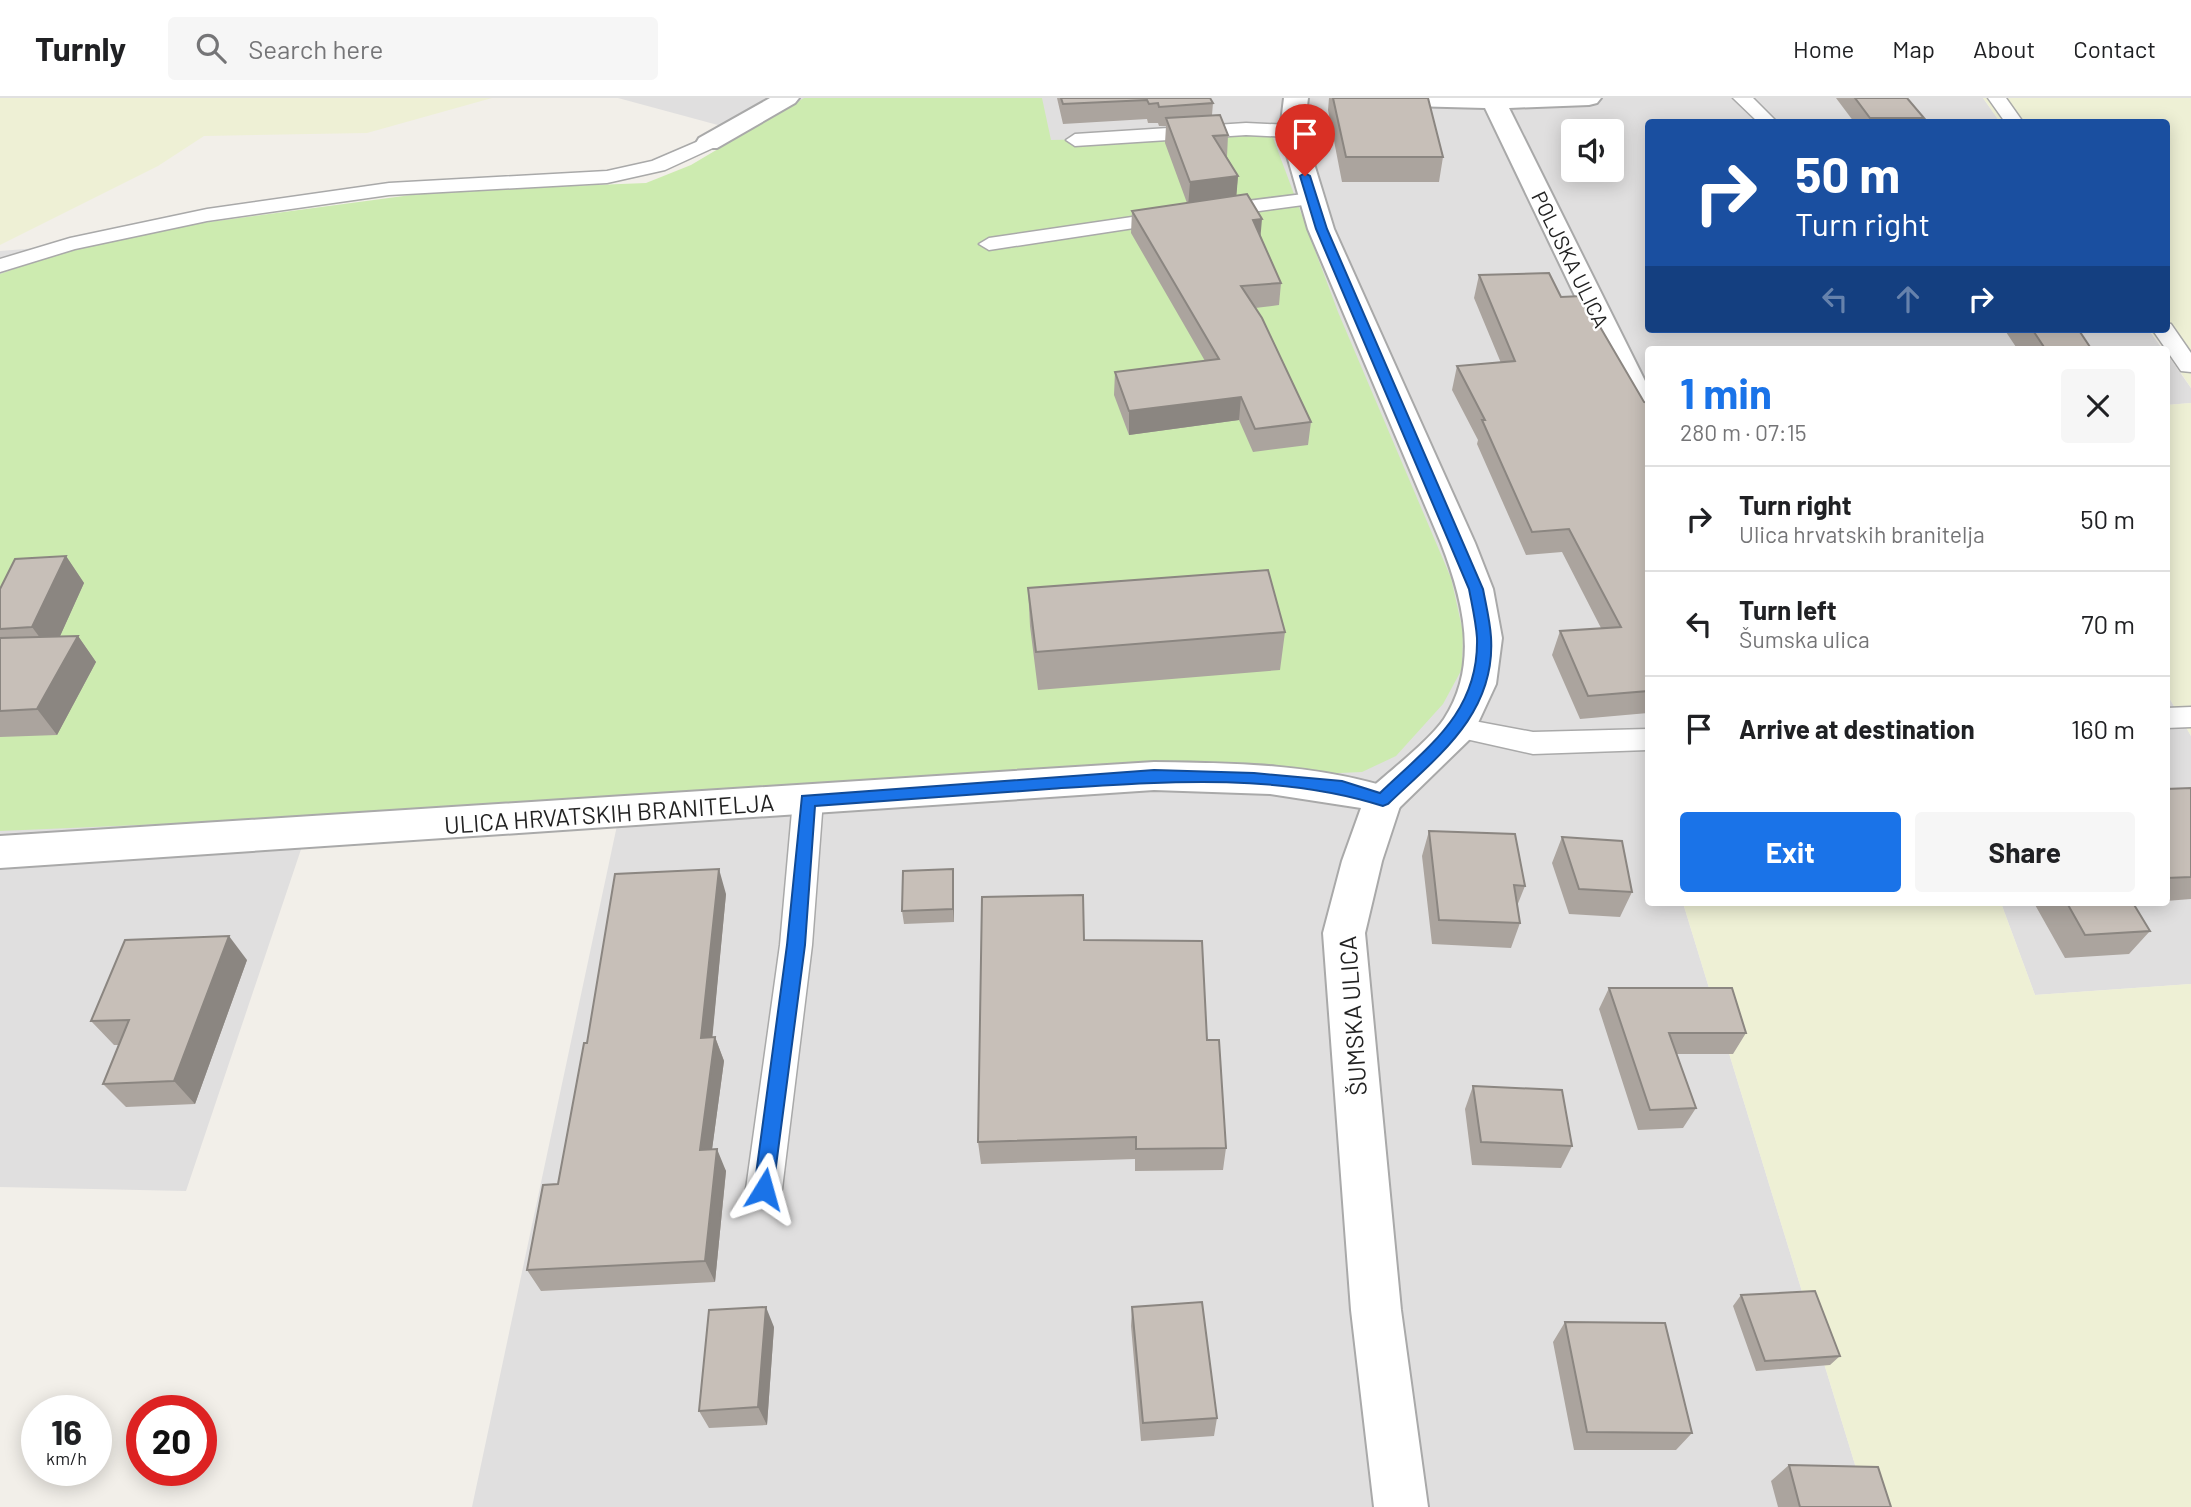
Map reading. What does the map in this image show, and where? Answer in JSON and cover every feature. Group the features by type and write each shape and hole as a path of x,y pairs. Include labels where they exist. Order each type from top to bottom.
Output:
{"street":[{"path":"708,143 787,98"},
{"name":"ŠUMSKA ULICA","path":"1296,98 1292,131 1311,199 1476,589 1484,638 1478,684 1458,728 1383,800 1362,861 1344,933 1376,1310 1401,1507"},
{"path":"1371,98 1494,102 1589,98"},
{"name":"POLJSKA ULICA","path":"1494,102 1645,412"},
{"name":"ULICA HRVATSKIH BRANITELJA","path":"0,852 1154,776 1254,779 1342,787 1383,800"}],"lane":[{"path":"1742,98 1765,119"},
{"path":"1997,98 2012,119"},
{"path":"1075,140 1246,129 1292,131"},
{"path":"0,266 82,241 207,215 389,189 514,179 607,177 658,166 708,143"},
{"path":"989,244 1311,199"},
{"path":"2166,333 2189,366"},
{"path":"2170,719 2191,716"},
{"path":"1458,728 1533,743 1645,740"},
{"path":"764,1189 796,945 808,800"}],"shaded area":[{"path":"618,98 1983,98 1998,119 1645,119 1645,333 2151,333 2160,346 1645,346 1645,906 1684,906 1868,1507 472,1507 629,769 869,166"},
{"path":"162,238 321,790 186,1191 0,1187 0,251"},
{"path":"2170,358 2191,388 2191,403 2170,405"},
{"path":"2170,699 2191,736 2191,984 2035,995 2002,906 2170,906"}],"green space":[{"path":"0,98 492,98 367,133 204,136 158,166 0,245"},
{"path":"804,98 1042,98 1051,140 1272,135 1338,312 1451,578 1463,632 1462,669 1443,704 1396,756 1362,772 0,831 0,274 56,254 172,227 441,191 646,183 691,165"},
{"path":"1983,98 2191,98 2191,388 2170,356 2170,346 2163,346 2151,333 2170,333 2170,119 1998,119"},
{"path":"2191,403 2191,736 2170,699 2170,405"},
{"path":"1684,906 2002,906 2035,995 2191,984 2191,1507 1868,1507"}],"building":[{"path":"1061,98 1210,98 1213,103 1159,107 1158,103 1149,104 1147,100 1063,104"},
{"path":"1333,98 1428,98 1443,157 1346,157"},
{"path":"1855,98 1907,98 1924,118 1870,118"},
{"path":"1220,115 1228,135 1213,136 1238,176 1190,182 1166,118"},
{"path":"1247,194 1262,219 1253,220 1281,283 1241,286 1262,318 1311,422 1255,429 1241,397 1129,411 1115,372 1219,359 1132,211"},
{"path":"1549,273 1561,297 1582,296 1645,402 1645,691 1588,696 1560,631 1621,627 1569,529 1532,532 1482,420 1485,420 1457,366 1515,361 1479,275"},
{"path":"2035,333 2081,333 2089,346 2043,346"},
{"path":"66,556 32,627 0,629 0,589 15,559"},
{"path":"1268,570 1285,632 1036,652 1028,588"},
{"path":"78,636 37,709 0,711 0,638"},
{"path":"2191,788 2191,877 2170,878 2170,789"},
{"path":"1429,831 1515,834 1525,886 1514,885 1520,923 1439,920"},
{"path":"1562,837 1622,841 1632,892 1579,889"},
{"path":"719,869 701,1038 715,1037 700,1150 717,1149 705,1261 527,1270 543,1185 558,1184 584,1043 587,1043 615,874"},
{"path":"953,869 953,909 902,911 903,871"},
{"path":"1083,895 1084,940 1202,941 1207,1040 1219,1040 1226,1148 1136,1149 1136,1137 978,1142 982,897"},
{"path":"2069,906 2135,906 2150,931 2085,935"},
{"path":"229,936 174,1081 103,1084 129,1020 91,1021 125,940"},
{"path":"1609,988 1732,988 1746,1033 1669,1033 1696,1108 1650,1110"},
{"path":"1473,1086 1562,1090 1572,1146 1481,1142"},
{"path":"1815,1291 1840,1356 1765,1361 1741,1295"},
{"path":"1202,1302 1217,1418 1143,1423 1132,1307"},
{"path":"766,1307 758,1407 699,1411 709,1310"},
{"path":"1565,1322 1665,1323 1692,1433 1587,1432"},
{"path":"1789,1465 1878,1467 1891,1507 1800,1507"}],"route":[{"path":"764,1189 796,945 808,800 1154,776 1254,779 1342,787 1383,800 1458,728 1478,684 1484,638 1476,589 1437,492 1321,229 1305,176"}]}
